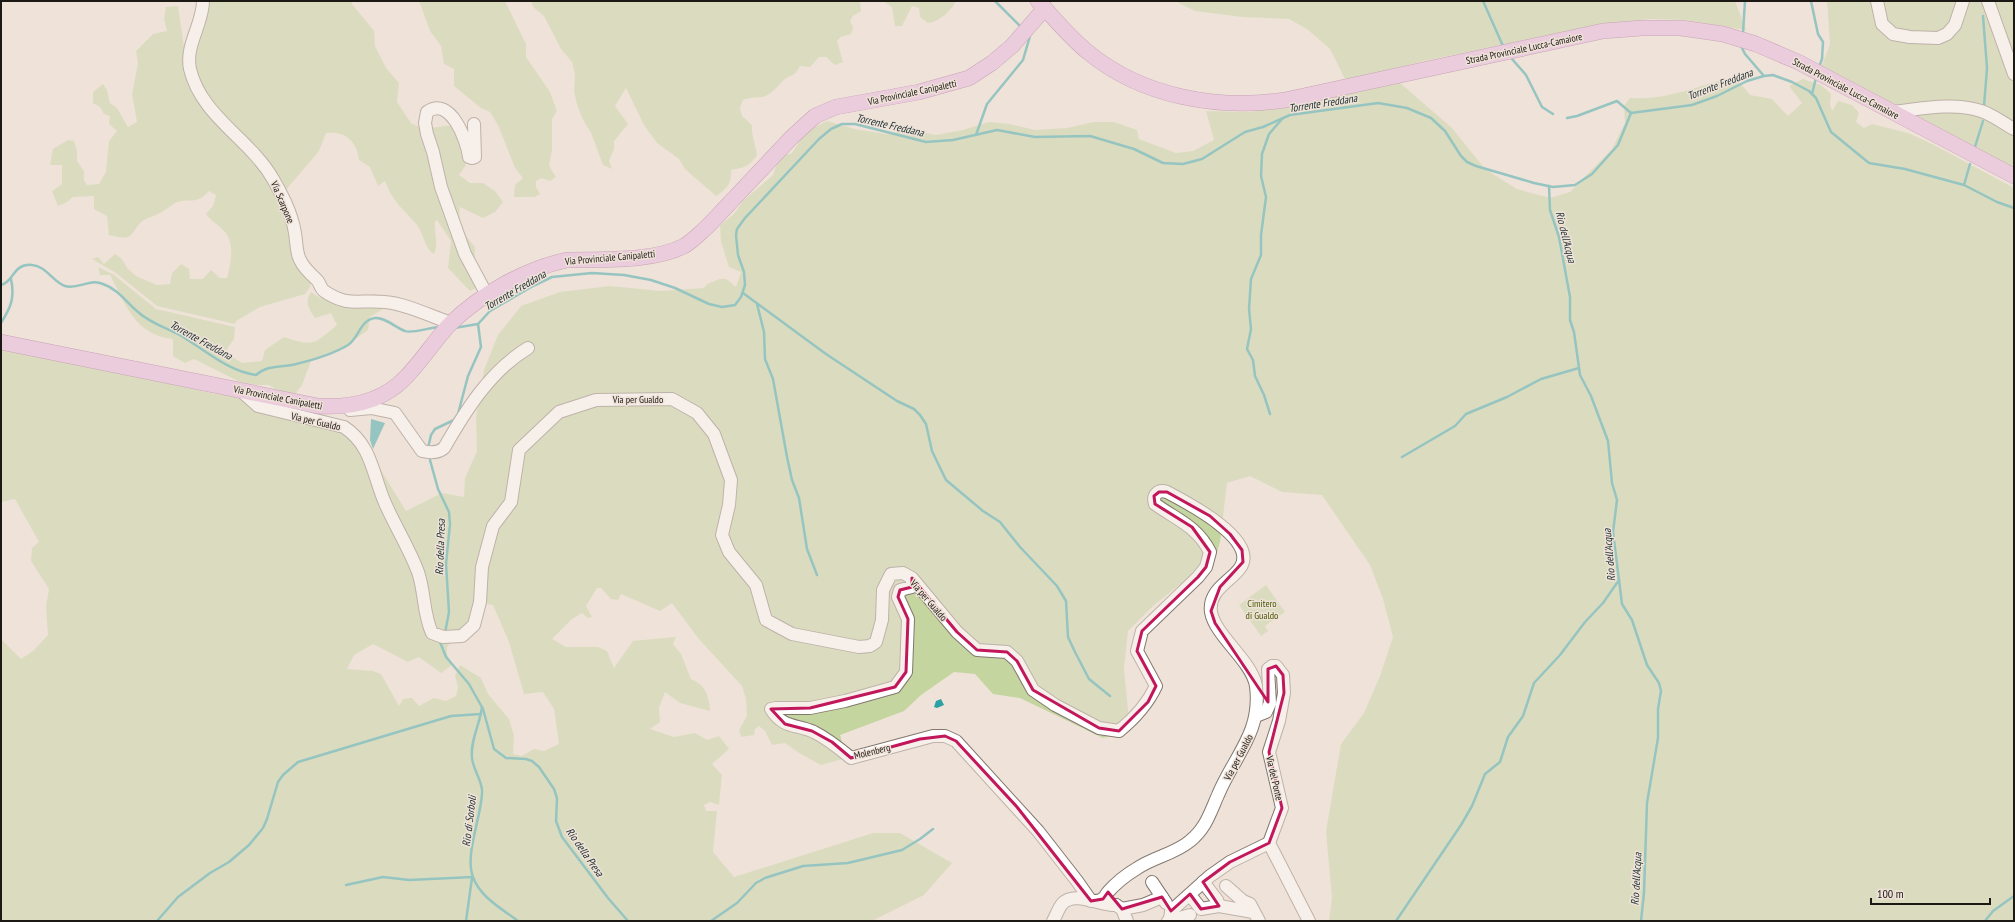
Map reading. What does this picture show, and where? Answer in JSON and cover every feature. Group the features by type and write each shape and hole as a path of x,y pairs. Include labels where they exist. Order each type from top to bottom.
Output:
{"main road":[{"name":"Via Provinciale Canipaletti","path":"1,342 300,403 334,407 362,403 389,391 404,379 447,327 487,295 536,269 567,260 649,255 671,251 683,246 693,240 708,226 791,138 815,116 836,107 919,92 969,78 992,63 1012,46 1042,5"},
{"name":"Strada Provinciale Lucca-Camaiore","path":"1042,5 1080,46 1115,71 1168,93 1211,102 1252,104 1284,100 1583,35 1629,28 1681,28 1723,34 1768,48 1818,72 2014,176"}],"street":[{"name":"Via Scarpone","path":"203,1 189,57 196,86 207,104 224,125 250,149 273,179 292,220 297,253 302,266 317,280 323,290 342,302 385,302 407,307 447,327"},
{"path":"1877,1 1882,24 1893,34 1925,38 1938,38 1947,34 1955,24 1964,1"},
{"path":"1988,1 2014,74"},
{"path":"1892,112 1953,106 1970,108 1993,116 2014,129"},
{"path":"474,124 475,157 472,158 469,157 468,145 463,132 456,121 449,114 438,108 432,108 427,112 425,123 441,187 456,232 465,254 487,295"},
{"path":"334,407 346,410 372,408 395,413 422,451 441,451 478,394 508,362 528,348"},
{"name":"Via per Gualdo","path":"240,390 258,406 344,427 353,433 360,441 371,460 384,501 418,572 426,620 432,633 443,637 462,636 474,625 480,602 482,567 493,526 511,502 519,450 559,412 596,400 672,399 697,413 714,434 731,480 729,505 722,534 729,552 756,585 766,620 792,634 859,647 870,646 876,642 882,620 883,590 891,574 903,573 912,578 957,632 977,650 1007,652 1017,661 1033,690 1055,705 1099,728 1119,731 1132,720 1148,702 1156,686 1137,651 1142,631 1198,577 1206,567 1210,552 1203,538 1192,527 1155,504 1154,499 1156,493 1162,491 1167,492 1215,520 1230,534 1242,550 1243,562 1241,568 1220,587 1213,598 1211,611 1215,623 1254,678 1256,686 1256,716 1250,737 1218,795 1213,811 1198,833 1186,844 1135,869 1108,892 1103,899 1091,901"},
{"name":"Molenberg","path":"912,578 912,588 900,590 898,597 908,619 906,672 895,687 844,701 810,708 771,709 785,724 812,731 832,742 851,758 933,736 945,736 956,741 1038,831 1091,901"},
{"name":"Via del Ponte","path":"1256,716 1266,712 1270,703 1268,669 1272,666 1276,666 1283,675 1284,693 1279,721 1269,752 1282,808 1269,844"},
{"path":"1170,917 1188,896 1203,882 1230,862 1269,844 1309,921"},
{"path":"1152,882 1162,897 1170,917"},
{"path":"1203,882 1217,900 1218,906"},
{"path":"1226,886 1243,901 1250,904 1256,916"},
{"path":"1108,892 1127,921"},
{"path":"1188,896 1194,900 1197,912"},
{"path":"1053,921 1062,904 1066,900 1079,898 1119,907 1143,905 1162,897"},
{"path":"1170,917 1218,906 1256,916"}],"highlighted area":[{"path":"1159,492 1167,492 1210,516 1230,534 1242,550 1243,562 1220,587 1211,611 1215,623 1268,702 1268,669 1276,666 1283,675 1284,693 1269,752 1282,808 1269,843 1230,862 1203,882 1219,906 1201,909 1190,894 1171,911 1162,897 1122,909 1108,892 1103,899 1091,901 1017,807 956,741 945,736 920,739 851,758 832,742 812,731 785,724 775,715 771,709 810,708 895,687 906,672 908,619 898,597 900,590 912,587 912,578 957,632 977,650 1007,652 1017,661 1033,690 1099,728 1119,731 1148,702 1156,686 1137,651 1142,631 1198,577 1206,567 1210,552 1192,527 1155,504 1154,496"}],"green space":[{"path":"205,1 352,1 352,4 374,31 375,46 386,68 399,83 397,102 411,123 423,129 453,125 466,165 459,175 470,183 483,183 495,191 503,202 495,212 483,218 460,207 459,213 461,224 468,238 475,247 474,280 476,288 470,291 448,268 451,241 437,220 435,222 436,242 434,254 426,245 417,225 391,195 385,181 378,186 370,167 359,160 356,147 344,136 326,133 319,151 284,192 220,116 200,84 195,70 194,53 196,35"},
{"path":"419,1 505,1 526,44 526,57 550,92 557,111 552,119 552,150 549,166 556,177 550,181 541,178 536,181 536,187 540,194 535,197 514,197 515,185 523,178 515,168 498,125 490,112 481,108 454,86 454,69 444,64 441,46 430,31"},
{"path":"531,1 860,1 861,11 853,16 850,21 853,27 851,34 841,37 837,41 843,62 835,65 826,57 819,57 810,67 800,66 794,74 786,78 766,96 743,100 740,108 742,116 752,125 757,155 752,162 746,166 731,170 730,182 723,191 716,196 685,169 679,159 657,143 644,125 626,88 615,106 628,124 614,141 614,149 609,161 612,169 603,165 591,133 582,118 577,104 574,92 575,74 572,62 561,49 544,16 533,7"},
{"path":"883,1 956,1 951,9 944,15 936,21 928,23 920,17 919,8 912,6 902,26 895,26 892,7"},
{"path":"1175,1 1735,1 1746,30 1684,20 1651,19 1589,27 1424,61 1346,81 1330,49 1307,29 1289,19 1242,17 1195,11"},
{"path":"1827,1 2014,1 2014,173 1821,68 1830,44"},
{"path":"178,6 187,68 267,175 312,277 310,287 305,294 260,307 236,321 235,324 157,306 116,273 92,259 98,257 104,264 115,254 122,259 127,268 136,276 157,285 170,284 172,273 181,264 189,269 190,279 203,279 211,270 220,278 227,278 231,260 230,242 225,232 206,214 213,206 216,195 209,191 204,196 196,200 180,201 175,203 162,212 143,221 130,236 123,238 109,235 107,216 94,209 94,196 73,197 67,202 58,206 52,191 62,184 62,165 50,165 53,149 68,140 74,141 77,151 77,161 84,171 84,180 87,185 99,184 106,172 109,141 117,131 109,124 110,116 104,114 100,107 93,103 93,92 103,84 107,90 110,103 117,108 128,127 137,122 132,94 138,63 136,51 153,34 167,31 164,19 166,7"},
{"path":"1726,79 1740,83 1750,95 1772,99 1788,116 1802,103 1789,86 1803,79 1821,85 1831,94 1830,104 1832,111 1838,101 1852,105 1859,113 1856,122 1864,128 1872,124 1908,133 1932,144 2014,188 2014,921 1329,921 1332,898 1326,831 1341,744 1364,713 1380,676 1393,637 1383,599 1370,565 1322,495 1282,492 1250,476 1227,483 1220,542 1213,566 1193,574 1153,606 1128,631 1124,669 1130,731 1103,738 1020,698 993,694 975,674 954,672 921,695 904,711 840,735 843,745 777,714 896,688 907,673 900,597 914,577 889,571 873,640 859,643 794,630 769,618 732,550 726,534 732,506 717,432 673,396 557,409 516,448 508,501 490,525 471,623 461,633 435,630 374,459 406,511 442,493 464,497 465,478 477,451 476,417 484,370 498,335 521,306 560,292 610,286 661,291 704,288 710,283 724,279 736,287 741,272 729,267 721,242 720,225 734,214 743,201 773,175 778,161 786,154 791,154 807,131 827,121 855,129 886,134 911,130 936,135 963,130 989,122 1010,124 1035,130 1067,128 1094,122 1114,122 1137,130 1139,139 1176,153 1193,151 1214,140 1206,111 1251,112 1399,82 1452,128 1485,169 1517,189 1550,198 1570,192 1612,149 1625,123 1624,106 1630,98 1667,95"},
{"path":"98,267 114,275 156,309 235,327 234,339 225,352 242,363 262,361 265,350 284,337 302,342 313,342 323,337 337,325 331,313 315,318 308,305 308,299 311,292 320,298 334,290 344,297 375,294 384,297 383,309 370,317 368,330 334,352 311,361 302,385 294,395 281,393 269,385 256,385 240,382 194,359 185,363 173,356 173,339 149,332 141,325 133,317 110,275 100,275"},
{"path":"1,347 215,394 243,396 352,435 416,573 424,620 453,640 447,647 447,654 452,665 441,673 419,657 408,662 373,644 354,655 347,669 373,671 381,674 399,706 403,699 412,698 419,706 434,698 446,701 456,696 458,687 455,676 460,665 481,678 488,694 509,719 514,736 513,754 522,756 534,749 544,751 559,744 554,709 543,692 524,694 509,642 493,605 482,603 485,567 495,527 513,503 521,451 560,414 597,402 672,401 696,415 712,435 729,480 720,535 754,586 764,622 870,648 886,591 893,576 910,580 898,588 905,619 903,672 894,685 844,699 770,706 846,758 821,765 799,753 785,743 772,745 765,731 759,726 755,729 754,735 741,737 739,730 747,716 746,699 742,686 698,638 672,603 660,611 621,594 618,600 611,599 601,588 597,588 586,606 592,617 588,618 582,613 572,619 552,639 566,647 598,647 607,651 614,668 633,641 676,637 673,644 681,654 691,679 700,684 706,692 710,711 680,703 665,692 659,708 660,722 650,729 674,737 695,733 707,740 719,736 729,749 712,764 722,775 719,805 710,802 704,805 706,811 717,811 713,852 734,877 873,833 900,833 952,863 924,895 872,921 1,921 1,639 21,659 33,651 48,635 46,606 49,589 31,561 32,548 39,542 15,499 1,502"},
{"name":"Cimitero di Gualdo","path":"1266,585 1285,612 1265,626 1268,631 1261,636 1239,605"}],"water":[{"path":"371,419 385,423 373,449 370,440"},
{"path":"941,699 944,705 937,708 934,707 936,701"}],"waterway":[{"path":"995,1 1021,27"},
{"path":"1483,1 1503,46"},
{"path":"1743,33 1745,1"},
{"path":"1811,1 1818,34 1823,42 1822,59 1819,67"},
{"path":"1983,16 1987,68 1984,106"},
{"path":"976,135 987,104 1023,60 1030,36"},
{"path":"1742,48 1745,54 1764,76"},
{"path":"1512,59 1526,75 1542,107 1553,114"},
{"name":"Torrente Freddana","path":"1631,113 1692,105 1717,96 1747,81 1773,75 1792,82 1809,91 1816,98 1831,132 1869,163 1905,169 1964,185 1997,202 2014,208"},
{"path":"1812,94 1816,78"},
{"path":"1567,118 1577,116 1617,101 1631,113"},
{"name":"Torrente Freddana","path":"454,328 478,324 490,311 533,286 552,277 592,273 624,275 651,280 675,288 709,304 722,307 735,305 741,297 745,285 744,272 738,255 736,235 737,229 745,218 819,139 831,129 842,124 855,124 926,142 953,140 997,130 1035,137 1090,136 1134,149 1163,163 1183,164 1202,159 1245,132 1263,127 1290,115 1378,103 1407,108 1431,118 1445,131 1461,156 1467,162 1534,183 1553,187 1575,185 1592,174 1618,145 1631,113"},
{"path":"1270,414 1264,395 1255,376 1253,360 1247,349 1251,329 1249,309 1251,279 1261,255 1261,235 1266,197 1261,176 1262,154 1269,134 1282,119"},
{"path":"1974,150 1983,121"},
{"path":"1964,185 1970,164"},
{"name":"Rio dell'Acqua","path":"1549,186 1550,210 1559,237 1570,297 1570,320 1574,332 1580,375 1591,396 1608,441 1612,483 1617,500 1613,532 1622,604 1632,620 1647,665 1659,683 1661,691 1658,709 1658,738 1647,803 1644,893 1641,921"},
{"name":"Torrente Freddana","path":"1,285 9,280 17,270 26,265 41,268 65,286 74,287 93,282 103,284 118,293 142,316 176,333 224,364 245,373 256,375 265,369 309,361 342,348 352,342 366,322 370,319 383,319 408,332 441,327"},
{"path":"1,323 11,302 13,292 11,279"},
{"path":"743,293 826,354 897,401 914,409 920,415 926,424 932,451 946,480 983,511 1000,522 1020,547 1057,586 1066,601 1068,637 1075,652 1089,679 1110,696"},
{"path":"757,304 764,332 765,359 773,379 792,480 799,498 807,549 817,575"},
{"name":"Rio della Presa","path":"428,448 431,435 435,429 454,420 458,414 468,376 481,347 478,324"},
{"path":"1402,457 1455,426 1466,414 1507,397 1541,379 1579,368"},
{"name":"Rio della Presa","path":"430,460 438,489 449,512 450,524 446,564 449,612 445,633"},
{"path":"1396,921 1461,825 1472,806 1485,774 1500,762 1508,737 1523,716 1534,683 1560,655 1585,622 1603,603 1619,580"},
{"name":"Rio della Presa","path":"440,642 446,657 469,684 483,709 494,749 506,758 526,759 532,761 539,767 554,789 557,798 556,821 562,837 608,898 628,921"},
{"name":"Rio di Sorboli","path":"482,707 472,745 472,758 482,790 482,799 472,845 471,868 476,884 486,897 518,921"},
{"path":"157,921 178,897 210,873 229,862 249,845 263,828 278,782 283,775 298,762 451,716 481,714"},
{"path":"711,921 737,903 756,883 765,878 803,866 848,863 902,850 933,829"},
{"path":"346,885 383,877 409,880 473,877"},
{"path":"466,921 472,878"},
{"path":"1985,921 1993,911 2014,896"}]}
